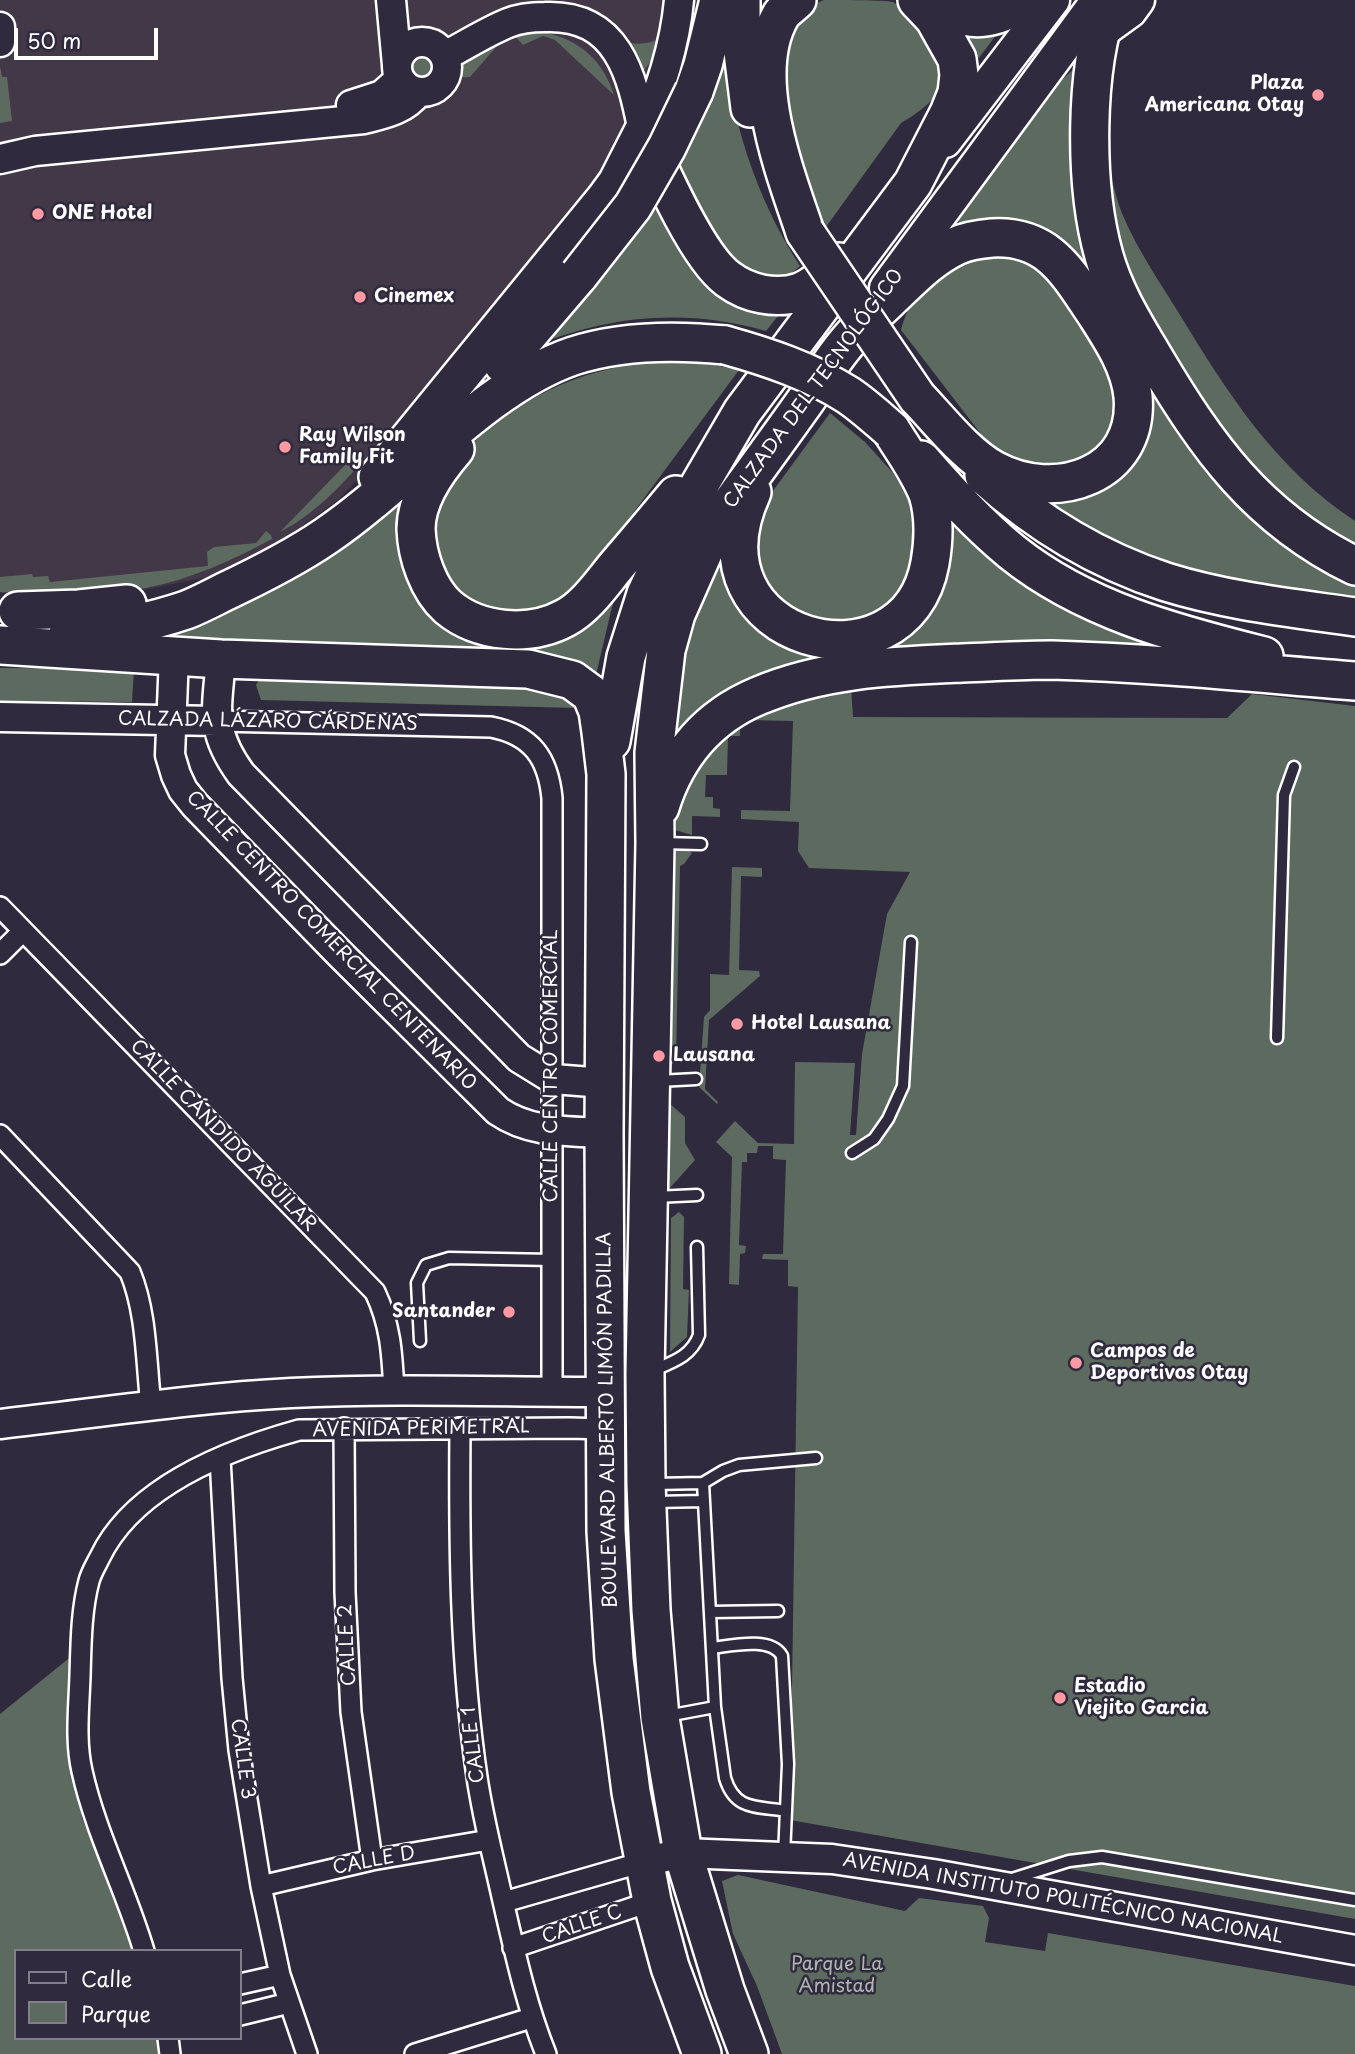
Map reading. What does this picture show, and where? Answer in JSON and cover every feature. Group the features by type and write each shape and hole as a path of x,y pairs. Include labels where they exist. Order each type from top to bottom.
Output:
{"highway":[{"path":"694,91 699,64 699,0"},
{"path":"412,468 579,275 633,206 667,147 694,91 719,0"},
{"path":"741,0 745,84 768,167 805,232 917,397 977,468 1022,507 1071,540 1166,582 1284,607 1355,617"},
{"path":"797,0 783,13 772,34 768,62 769,99 776,143 805,232"},
{"path":"913,183 949,113 957,93 959,75 957,59 948,40 934,18 917,0"},
{"path":"939,0 959,15 981,19 1006,12 1024,0"},
{"path":"1115,9 1090,104 1091,158 1096,219 1104,257 1129,316 1176,394 1223,462 1252,494 1285,524 1317,547 1355,566"},
{"path":"643,132 709,259 727,279 760,294 781,296 801,291 824,276 886,219"},
{"path":"347,521 389,462 606,198 617,183 643,132"},
{"name":"CALZADA DEL TECNOLÓGICO","path":"606,774 614,712 624,668 646,594 685,508 742,412 913,183"},
{"path":"849,340 929,262 947,251 970,241 984,239 1025,240 1056,258 1098,317 1127,370 1133,410 1121,448 1103,468 1071,483 1046,485 1022,481 993,470 976,457 917,397"},
{"name":"CALZADA DEL TECNOLÓGICO","path":"654,836 653,753 666,650 676,614 695,568 720,520 849,340"},
{"path":"0,645 62,638 142,622 188,609 271,571 347,521 510,388 539,371 574,356 615,346 655,341 725,345 771,358 850,396 891,430 996,538 1044,574 1076,593 1143,622 1209,643 1277,660 1355,674"},
{"path":"510,388 438,469 422,500 416,528 425,573 449,607 495,628 520,631 541,629 567,618 581,607 742,412"},
{"path":"803,404 755,485 744,511 739,534 739,558 745,581 755,601 781,623 809,637 838,640 875,633 889,627 910,609 924,587 933,533 930,503 918,472 891,430"},
{"path":"6,610 79,609 135,603 245,582"},
{"path":"0,645 220,659 528,668 572,680 591,694 598,710 606,774"},
{"path":"654,836 665,789 681,758 701,733 728,712 757,696 831,672 879,666 1050,660 1355,681"},
{"name":"BOULEVARD ALBERTO LIMÓN PADILLA","path":"606,774 606,1531 614,1659 643,1862 670,1967 702,2054"},
{"name":"BOULEVARD ALBERTO LIMÓN PADILLA","path":"654,836 645,1374 651,1610 660,1718 687,1869 725,1990 749,2054"}],"main road":[{"name":"CALZADA DEL TECNOLÓGICO","path":"913,183 1053,0"},
{"name":"CALZADA DEL TECNOLÓGICO","path":"849,340 1024,99 1115,9"}],"street":[{"path":"0,159 35,151 364,119 387,113 411,102 391,0"},
{"path":"643,132 669,57 679,0"},
{"path":"445,56 510,22 529,18 568,17 587,24 606,38 625,62 643,132"},
{"path":"0,27 0,42"},
{"path":"0,146 30,139 362,103 382,95 404,63 426,42 440,49 445,56 448,70 442,83 431,91 404,63"},
{"name":"CALLE CENTRO COMERCIAL CENTENARIO","path":"174,656 170,755 176,775 195,805 488,1102 522,1124 552,1131 604,1133"},
{"path":"220,659 217,721 225,750 241,774 505,1045 530,1067 553,1079 604,1083"},
{"name":"CALZADA LÁZARO CÁRDENAS","path":"0,717 491,727 518,736 531,745"},
{"name":"CALLE CENTRO COMERCIAL","path":"531,745 543,760 550,776 552,798 552,1392"},
{"name":"CALLE CÁNDIDO AGUILAR","path":"0,907 375,1292 386,1316 391,1340 394,1391"},
{"path":"0,954 23,931"},
{"path":"0,1135 130,1272 138,1290 151,1406"},
{"path":"0,1424 280,1394 394,1391 605,1392"},
{"name":"CALLE 1","path":"460,1428 459,1527 465,1662 477,1776 488,1840 513,1948 531,2018 546,2054"},
{"name":"CALLE 2","path":"344,1429 345,1592 351,1712 372,1860"},
{"name":"AVENIDA PERIMETRAL","path":"143,1949 135,1920 98,1830 81,1770 79,1750 81,1642 89,1580 109,1537 141,1503 173,1482 256,1442 299,1430 606,1429"},
{"name":"CALLE 3","path":"220,1458 239,1750 261,1886 280,1975 307,2054"},
{"name":"CALLE D","path":"261,1886 372,1860 488,1840"},
{"name":"AVENIDA INSTITUTO POLITÉCNICO NACIONAL","path":"687,1869 728,1854 832,1859 996,1885 1355,1950"},
{"path":"504,1902 643,1862 687,1869"},
{"path":"652,1901 687,1869"},
{"name":"CALLE C","path":"513,1948 652,1901"},
{"path":"242,1984 280,1975"},
{"path":"242,2015 289,2003"},
{"path":"421,2053 531,2018"}],"lane":[{"path":"1277,1038 1284,795 1294,767"},
{"path":"654,836 701,844"},
{"path":"852,1153 874,1139 888,1119 902,1086 911,942"},
{"path":"650,1081 696,1079"},
{"path":"648,1197 697,1195"},
{"path":"645,1374 686,1355 695,1346 699,1335 697,1247"},
{"path":"420,1341 417,1283 426,1265 449,1258 552,1260"},
{"path":"646,1493 703,1483 739,1465 816,1458"},
{"path":"703,1483 715,1707 728,1790 736,1801 746,1805 786,1811"},
{"path":"646,1493 704,1501"},
{"path":"710,1612 778,1611"},
{"path":"712,1648 757,1643 780,1652 788,1764 784,1857"},
{"path":"660,1718 715,1707"},
{"path":"996,1885 1069,1861 1102,1857 1355,1900"}],"shaded area":[{"path":"0,0 708,0 669,66 622,158 377,459 339,499 293,533 240,564 204,578 143,590 56,596 0,593"}],"green space":[{"path":"824,0 893,2 909,16 941,66 943,75 937,93 917,113 901,123 826,227 815,208 788,130 783,44 790,30 812,5"},
{"path":"1002,27 979,58 960,32"},
{"path":"510,31 470,77 456,78 470,56"},
{"path":"534,31 562,37 584,50 602,70 614,95 555,40 543,36 523,45 514,35"},
{"path":"723,34 726,65 747,155 770,212 800,266 787,277 768,280 751,277 724,250 670,163"},
{"path":"660,38 654,57 639,77 618,41 645,43"},
{"path":"423,54 433,58 437,68 433,78 423,82 413,78 409,68 413,58"},
{"path":"1079,64 1143,355 1355,582 1355,602 1194,572 1136,555 1028,494 1137,439 1077,270 961,227 957,218 1061,81"},
{"path":"0,66 2,77 7,77 12,121 0,123"},
{"path":"1108,167 1122,212 1136,243 1217,373 1277,454 1301,478 1355,521 1355,552 1328,537 1232,450 1121,274"},
{"path":"652,196 782,311 766,331 704,319 643,319 584,329 524,350"},
{"path":"991,250 1042,267 1094,335 1121,407 1103,451 1046,475 994,451 901,330 915,297 924,285 945,270"},
{"path":"669,360 700,362 739,370 576,590 550,612 488,616 441,580 429,513 459,460 475,441 513,411 569,382 626,365"},
{"path":"830,413 865,442 893,473 916,510 921,530 909,586 861,625 788,617 755,569 756,514"},
{"path":"358,458 363,461 335,491 303,518 280,532 348,462"},
{"path":"410,490 466,632 621,584 612,607 595,679 109,640"},
{"path":"944,518 1024,585 1055,604 1113,630 1193,656 780,671 731,688 695,715 670,741 680,666 691,623 728,530 733,582 866,646"},
{"path":"266,531 272,539 241,555 179,580 146,588 92,593 0,592 0,577 32,574 33,577 48,576 50,582 208,566 207,552 214,547 256,543"},
{"path":"0,668 134,669 132,702 0,701"},
{"path":"263,673 506,677 569,695 577,708 261,700 256,685"},
{"name":"Campos de Deportivos Otay","path":"851,687 853,717 1227,718 1252,694 1355,706 1355,1919 790,1820 798,1287 788,1286 788,1260 762,1259 763,1254 783,1254 786,1160 773,1159 773,1146 758,1146 757,1153 747,1153 747,1162 742,1162 739,1245 746,1246 745,1253 740,1254 739,1285 729,1284 732,1157 716,1142 735,1121 758,1143 794,1144 795,1062 855,1063 850,1135 856,1135 862,1054 887,914 910,872 809,868 798,851 799,822 741,819 741,810 790,811 793,721 746,720 745,725 740,725 740,736 728,736 727,775 706,775 705,797 713,797 713,808 720,809 720,817 692,816 692,835 675,830 672,823 680,790 705,750 752,713"},
{"path":"675,849 689,850 692,853 680,866 676,1061 667,1068 671,853"},
{"path":"732,867 762,868 762,877 741,876 739,970 759,971 760,976 709,1020 705,1089 717,1104 699,1087 704,1017 710,1010 710,974 729,975"},
{"path":"669,1103 685,1117 685,1143 695,1160 669,1189"},
{"path":"679,1212 684,1217 683,1289 689,1290 687,1337 670,1352 671,1218"},
{"path":"73,1655 71,1720 82,1818 135,1949 14,1949 14,2040 164,2040 166,2054 0,2054 0,1714"},
{"name":"Parque La Amistad","path":"738,1875 905,1911 919,1898 983,1906 989,1918 985,1942 1045,1951 1048,1933 1355,1986 1355,2054 782,2054 757,1986 733,1934 722,1881"}],"place":[{"name":"Plaza Americana Otay","path":"1318,95"},
{"name":"ONE Hotel","path":"38,214"},
{"name":"Cinemex","path":"360,297"},
{"name":"Ray Wilson Family Fit","path":"285,447"},
{"name":"Hotel Lausana","path":"737,1024"},
{"name":"Lausana","path":"659,1056"},
{"name":"Santander","path":"509,1312"},
{"name":"Campos de Deportivos Otay","path":"1076,1363"},
{"name":"Estadio Viejito Garcia","path":"1060,1698"}]}
